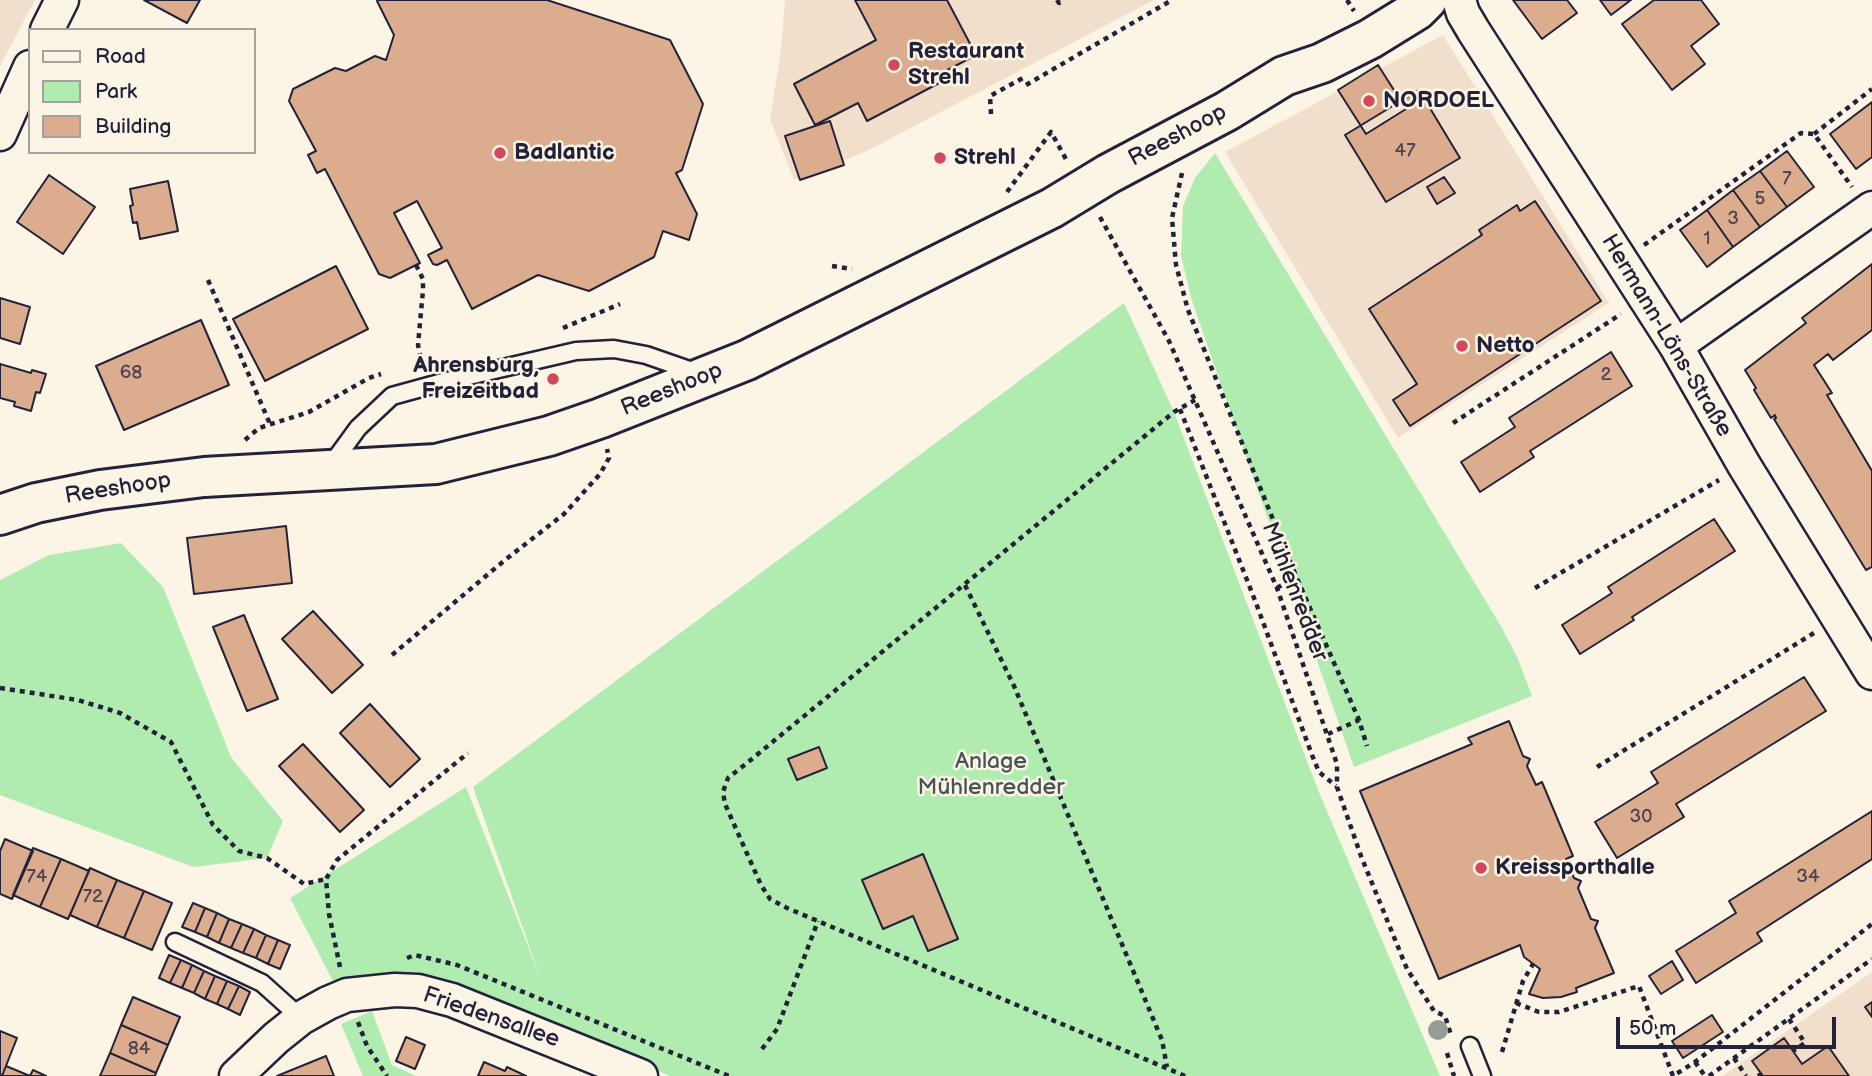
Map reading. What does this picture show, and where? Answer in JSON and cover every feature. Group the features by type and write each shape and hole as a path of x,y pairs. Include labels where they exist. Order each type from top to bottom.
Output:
{"street":[{"path":"48,28 62,0"},
{"name":"Reeshoop","path":"1284,76 1312,47 1356,15 1386,0"},
{"name":"Reeshoop","path":"0,515 36,503 100,489 204,477 436,464 549,436 601,418 709,377 1052,208 1227,111 1284,76 1322,63 1370,39 1417,10 1427,0"},
{"name":"Hermann-Löns-Straße","path":"1459,0 1462,13 1676,346 1744,465 1872,673"},
{"path":"0,134 28,71"},
{"path":"1676,346 1871,209"},
{"name":"Friedensallee","path":"236,1076 301,1018 328,1003 347,995 395,990 418,991 452,1000 641,1076"}],"lane":[{"path":"327,470 358,428 392,396 443,382 576,351 614,349 646,355 709,377"},
{"path":"175,942 262,983 301,1018"},
{"path":"1470,1046 1482,1076"}],"path":[{"path":"1057,0 1059,3 1064,0"},
{"path":"1026,85 1169,1"},
{"path":"992,114 990,96 1023,78"},
{"path":"1621,261 1801,133 1814,134 1872,89"},
{"name":"Mühlenredder","path":"1051,132 1149,303 1195,400 1277,588 1328,734 1337,764 1337,787 1360,856 1407,969 1434,1011 1445,1016 1452,1034 1446,1056 1454,1076"},
{"path":"1814,134 1871,209"},
{"path":"1172,218 1176,265 1188,310 1296,576 1359,720 1367,747"},
{"path":"416,265 423,279 418,345 422,364"},
{"path":"208,280 270,424"},
{"path":"1453,424 1645,299"},
{"path":"1185,1076 770,899 761,885 725,804 723,792 728,778 1180,409 1195,400"},
{"path":"1180,409 1319,772 1337,787"},
{"path":"392,655 564,514 600,474 609,458 601,418"},
{"path":"1535,588 1744,465"},
{"path":"1277,588 1296,576"},
{"path":"965,585 1014,686 1161,1040 1167,1068"},
{"path":"1597,766 1837,619"},
{"path":"0,688 78,700 120,713 171,742 214,825 239,851 267,858 304,884 326,879"},
{"path":"1328,734 1359,720"},
{"path":"387,1076 367,1046 347,995 329,914 326,879 337,860 468,753"},
{"path":"762,1049 777,1029 818,921"},
{"path":"1516,1003 1539,1012 1559,1012 1639,986 1673,1076 1695,1062 1872,924"},
{"path":"1695,1062 1707,1076 1872,959"},
{"path":"1502,1052 1523,981 1532,964"},
{"path":"1788,1019 1805,1042 1793,1051"},
{"path":"1734,1059 1746,1076"}],"shaded area":[{"path":"0,0 35,0 0,66"},
{"path":"785,0 1154,0 865,152 794,180 770,119 781,50"},
{"path":"1443,35 1609,303 1398,438 1225,152"},
{"path":"1872,972 1872,1076 1722,1076"}],"green space":[{"path":"1215,153 1502,628 1518,659 1532,696 1354,767 1192,301 1181,256 1183,206 1195,178"},
{"name":"Anlage Mühlenredder","path":"1124,303 1174,412 1318,790 1440,1076 670,1076 449,982 334,983 290,898 466,787 542,982 473,787"},
{"path":"121,543 163,587 231,757 283,821 267,858 193,867 0,795 0,580 49,555"},
{"path":"372,1011 392,1065 416,1076 363,1076 341,1024"}],"building":[{"path":"144,0 200,0 187,23"},
{"name":"Badlantic","path":"547,0 670,40 703,104 682,170 676,173 697,214 689,240 663,231 654,257 589,291 538,275 472,309 447,260 433,264 428,255 442,248 417,201 394,213 420,263 390,278 379,274 325,169 317,173 308,155 316,151 289,101 293,89 335,68 346,71 375,56 386,60 394,35 377,1"},
{"name":"Restaurant Strehl","path":"855,0 947,0 976,55 940,74 943,81 867,121 858,103 815,125 794,84 876,40"},
{"path":"1513,0 1567,0 1577,13 1542,39"},
{"path":"1600,0 1631,0 1611,15"},
{"path":"1654,0 1701,0 1719,24 1691,46 1705,64 1672,90 1622,24"},
{"path":"1378,65 1406,109 1366,134 1338,90"},
{"path":"1419,90 1460,158 1386,202 1345,135"},
{"path":"1872,102 1872,157 1856,169 1830,134"},
{"path":"830,121 844,165 800,180 785,136"},
{"path":"1787,151 1814,187 1787,207 1760,171"},
{"path":"1760,171 1787,207 1760,227 1733,190"},
{"path":"49,175 95,207 63,254 17,222"},
{"path":"1444,177 1455,193 1437,204 1427,187"},
{"path":"168,181 178,231 140,239 137,222 133,223 130,189"},
{"path":"1733,190 1760,227 1733,247 1707,210"},
{"name":"Netto","path":"1535,201 1601,301 1410,426 1393,400 1417,384 1369,309 1482,235 1479,230 1517,205 1520,211"},
{"path":"1707,210 1733,247 1707,267 1680,230"},
{"path":"1872,264 1872,330 1833,360 1828,354 1814,365 1832,393 1827,395 1872,471 1872,567 1866,570 1774,419 1775,415 1771,418 1754,390 1756,388 1745,370 1806,323 1802,318"},
{"path":"336,266 368,329 265,381 233,319"},
{"path":"0,298 30,307 20,344 0,338"},
{"path":"201,320 229,385 124,430 96,366"},
{"path":"1611,352 1632,386 1530,451 1534,457 1480,492 1461,462 1515,427 1509,418"},
{"path":"0,364 31,373 32,370 46,374 40,393 36,392 31,411 14,406 15,402 0,398"},
{"path":"1714,519 1735,551 1580,654 1562,625 1612,593 1608,587"},
{"path":"286,526 292,583 194,594 187,538"},
{"path":"313,611 363,665 332,693 282,639"},
{"path":"244,615 278,699 247,711 213,627"},
{"path":"1804,677 1826,711 1676,804 1684,817 1617,858 1595,822 1658,783 1651,772"},
{"path":"370,704 420,759 390,787 340,733"},
{"name":"Kreissporthalle","path":"1509,721 1523,756 1530,759 1527,766 1536,785 1542,782 1573,856 1566,859 1574,878 1581,881 1578,888 1591,919 1598,921 1595,928 1614,973 1561,997 1543,998 1529,994 1540,969 1524,957 1520,945 1439,979 1360,791 1472,744 1468,738"},
{"path":"303,744 364,810 340,832 279,766"},
{"path":"819,747 827,768 797,780 788,759"},
{"path":"1872,811 1872,859 1757,933 1762,941 1696,983 1676,951 1736,913 1729,901"},
{"path":"5,839 33,851 12,899 0,894 0,851"},
{"path":"33,848 61,859 40,907 13,895"},
{"path":"923,854 958,939 928,951 913,916 883,929 862,880"},
{"path":"61,859 89,871 68,919 40,907"},
{"path":"90,868 117,880 97,927 70,915"},
{"path":"117,880 144,891 124,938 97,927"},
{"path":"144,891 172,903 152,950 124,938"},
{"path":"193,903 205,908 195,932 182,927"},
{"path":"205,908 217,913 207,937 195,932"},
{"path":"217,913 229,919 219,943 207,937"},
{"path":"229,919 242,924 231,948 219,943"},
{"path":"242,924 254,929 243,953 231,948"},
{"path":"254,929 266,935 256,958 243,953"},
{"path":"266,935 278,940 268,964 256,958"},
{"path":"278,940 290,945 280,969 268,964"},
{"path":"169,955 181,960 170,983 159,978"},
{"path":"181,960 192,965 182,988 170,983"},
{"path":"1672,961 1683,980 1661,994 1649,976"},
{"path":"192,965 204,971 194,993 182,988"},
{"path":"204,971 215,976 205,999 194,993"},
{"path":"215,976 227,981 217,1004 205,999"},
{"path":"227,981 239,986 228,1009 217,1004"},
{"path":"239,986 250,992 240,1015 228,1009"},
{"path":"133,997 180,1017 168,1045 121,1025"},
{"path":"1872,1002 1872,1017 1865,1007"},
{"path":"1712,1015 1723,1032 1683,1058 1672,1041"},
{"path":"121,1025 168,1045 156,1073 110,1053"},
{"path":"0,1031 17,1038 2,1076 0,1075"},
{"path":"406,1037 425,1045 415,1069 396,1061"},
{"path":"1784,1038 1802,1064 1828,1046 1849,1076 1763,1076 1752,1061"},
{"path":"110,1053 156,1073 155,1076 100,1076"},
{"path":"326,1056 334,1076 277,1076"},
{"path":"484,1062 505,1071 507,1067 526,1076 478,1076"},
{"path":"6,1066 30,1076 2,1076"},
{"path":"33,1070 46,1076 30,1076"}],"place":[{"name":"Restaurant Strehl","path":"894,65"},
{"name":"NORDOEL","path":"1369,101"},
{"name":"Badlantic","path":"500,153"},
{"name":"Strehl","path":"940,158"},
{"name":"Netto","path":"1462,346"},
{"name":"Ahrensburg, Freizeitbad","path":"553,379"},
{"name":"Kreissporthalle","path":"1481,868"}]}
